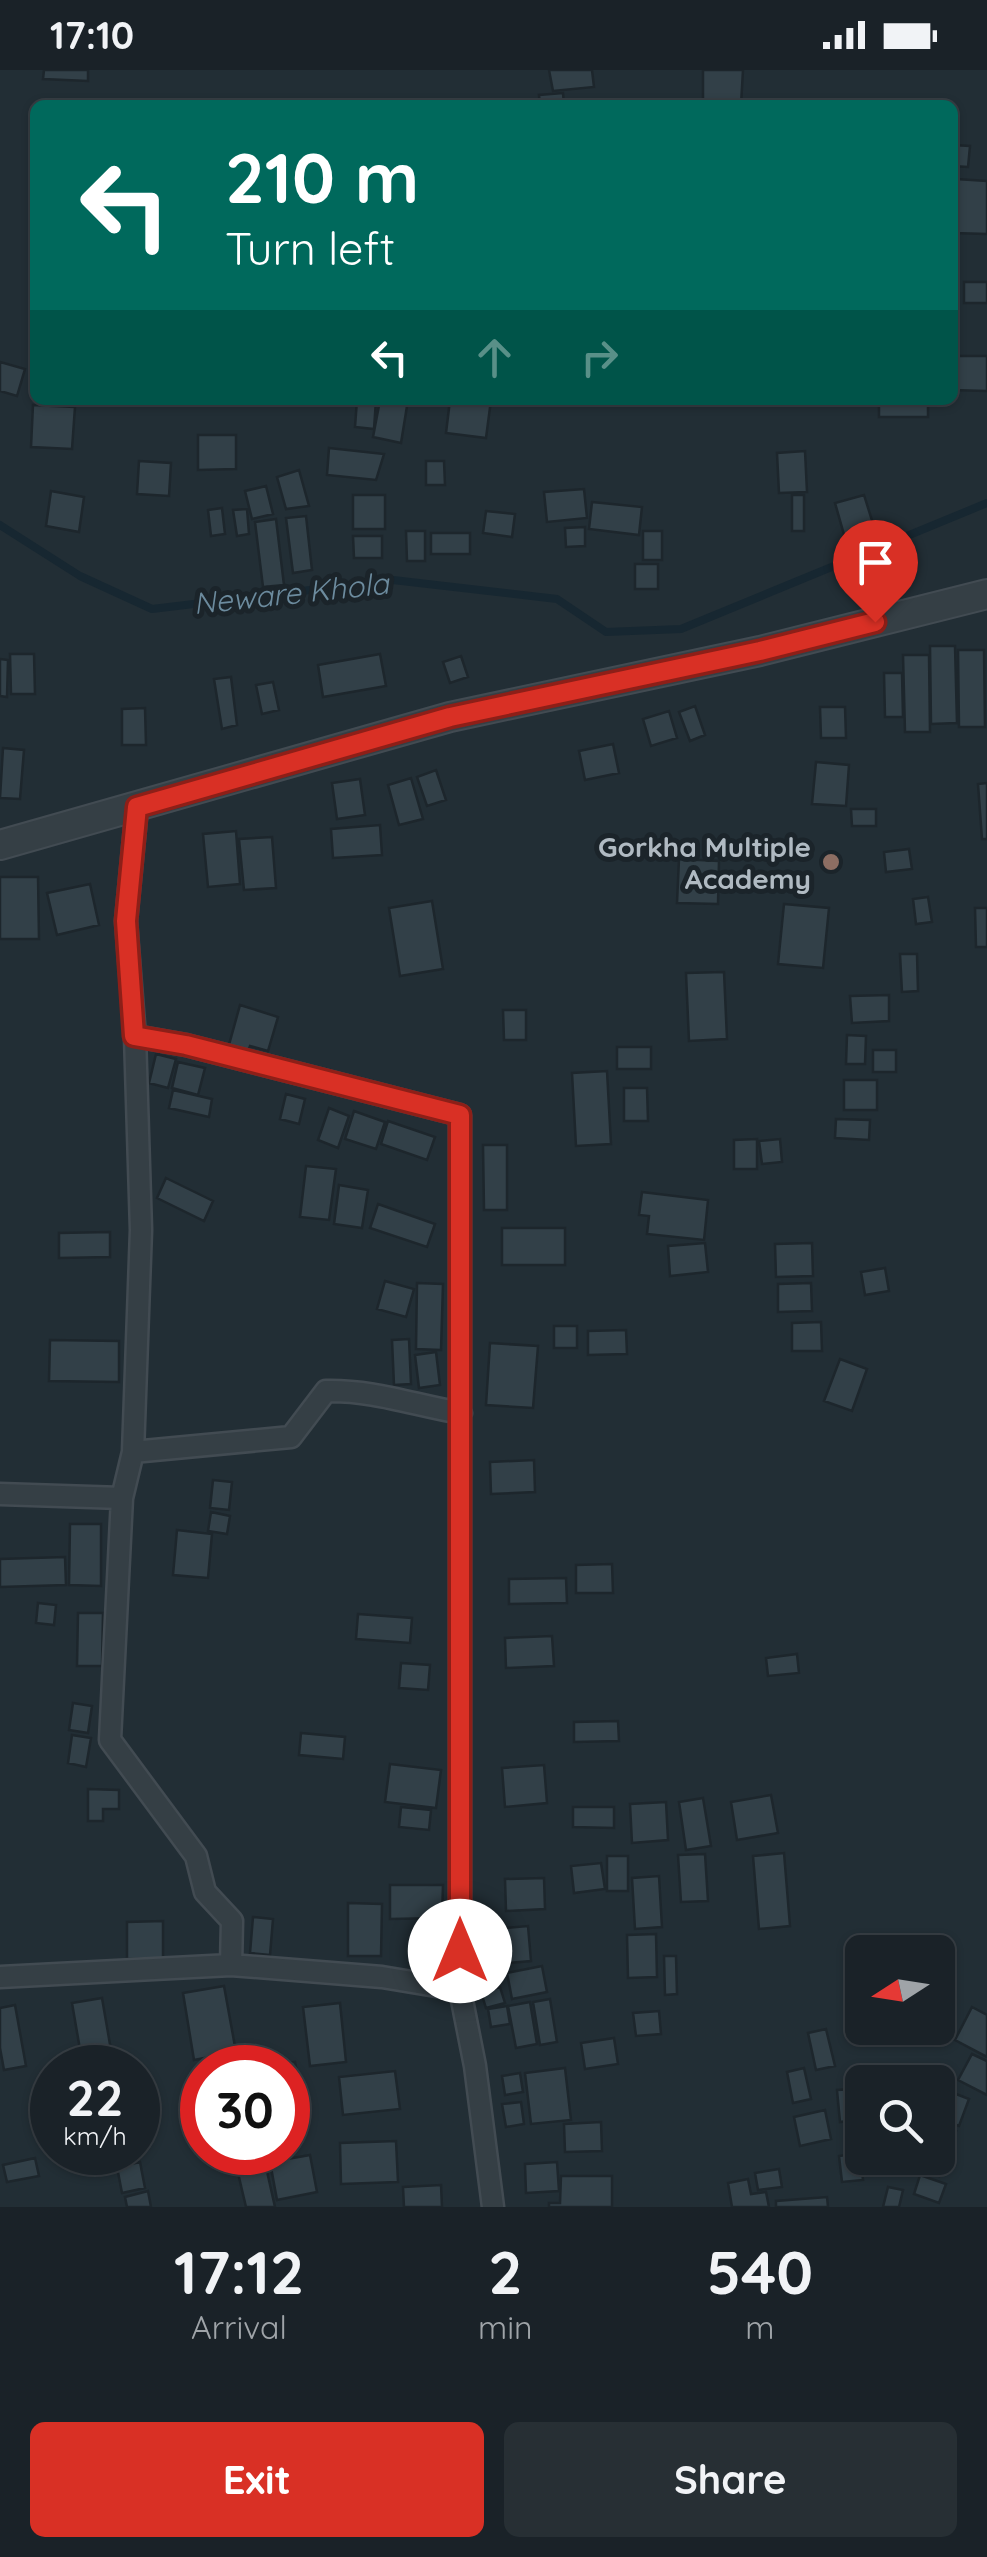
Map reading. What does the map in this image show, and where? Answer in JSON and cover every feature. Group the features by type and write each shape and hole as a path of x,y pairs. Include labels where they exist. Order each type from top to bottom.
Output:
{"street":[{"path":"0,845 450,717 760,651 987,594"},
{"path":"137,807 126,921 142,1230 133,1452 122,1498 110,1740 196,1856 205,1892 232,1920 231,1966"},
{"path":"134,1036 186,1045 460,1115 460,1990 475,2066 493,2207"},
{"path":"133,1452 292,1438 326,1391 356,1390 396,1396 461,1413"},
{"path":"0,1494 122,1498"},
{"path":"0,1977 231,1966 382,1977 460,1990"}],"building":[{"path":"44,70 88,70 88,81 43,79"},
{"path":"549,70 592,70 594,87 553,91"},
{"path":"703,70 743,70 741,100 703,100"},
{"path":"563,93 564,100 540,100 539,95"},
{"path":"958,145 970,146 968,167 958,166"},
{"path":"958,179 987,181 987,234 958,233"},
{"path":"964,282 987,282 987,303 964,303"},
{"path":"958,356 987,356 987,391 958,390"},
{"path":"0,362 25,369 17,396 0,391"},
{"path":"33,405 75,407 72,449 31,447"},
{"path":"357,405 376,405 374,429 355,427"},
{"path":"379,405 407,405 401,443 373,437"},
{"path":"449,405 490,405 486,438 446,433"},
{"path":"879,405 928,405 928,417 879,417"},
{"path":"198,435 236,435 236,469 198,470"},
{"path":"329,448 384,454 376,480 327,475"},
{"path":"805,451 807,492 779,493 777,453"},
{"path":"139,461 171,463 169,496 137,494"},
{"path":"426,461 444,461 445,485 426,485"},
{"path":"299,470 309,506 286,509 277,477"},
{"path":"266,486 273,514 252,519 245,491"},
{"path":"584,489 587,518 547,522 544,492"},
{"path":"51,491 84,497 79,532 46,526"},
{"path":"353,495 385,495 385,529 353,529"},
{"path":"792,495 804,495 804,531 792,531"},
{"path":"864,495 875,530 845,538 835,503"},
{"path":"592,502 642,507 639,535 589,529"},
{"path":"222,508 225,534 211,536 208,510"},
{"path":"247,509 249,534 237,536 233,510"},
{"path":"486,511 515,514 512,537 483,533"},
{"path":"306,516 312,570 293,573 286,518"},
{"path":"276,519 284,585 263,587 255,522"},
{"path":"585,527 585,546 566,547 565,528"},
{"path":"406,531 425,531 425,561 407,561"},
{"path":"643,531 662,531 662,560 643,560"},
{"path":"431,533 470,533 470,554 431,554"},
{"path":"353,536 382,536 382,558 354,558"},
{"path":"635,564 658,564 658,589 635,589"},
{"path":"930,646 955,646 957,723 931,724"},
{"path":"958,650 984,650 985,727 959,727"},
{"path":"10,654 34,654 35,694 11,694"},
{"path":"380,654 386,686 323,697 318,665"},
{"path":"903,655 929,655 930,732 905,732"},
{"path":"461,656 468,677 450,683 443,662"},
{"path":"0,659 8,660 7,697 0,696"},
{"path":"884,673 902,673 903,717 885,717"},
{"path":"231,677 237,725 222,729 214,679"},
{"path":"273,682 279,710 262,714 256,685"},
{"path":"695,706 705,735 690,741 679,712"},
{"path":"820,707 845,707 846,738 821,738"},
{"path":"145,708 146,745 122,745 122,709"},
{"path":"669,711 677,738 651,746 643,719"},
{"path":"613,744 619,773 585,780 579,751"},
{"path":"3,748 24,750 20,799 0,798"},
{"path":"816,762 849,765 846,806 812,804"},
{"path":"436,770 446,800 427,806 417,777"},
{"path":"411,778 423,819 399,825 388,785"},
{"path":"360,779 365,815 337,819 332,783"},
{"path":"987,783 987,839 982,839 978,784"},
{"path":"851,809 876,809 876,826 852,826"},
{"path":"380,825 382,855 333,858 331,829"},
{"path":"236,831 240,884 208,887 203,834"},
{"path":"272,837 276,888 244,890 239,839"},
{"path":"909,849 912,869 886,872 884,852"},
{"path":"679,859 719,861 718,904 677,903"},
{"path":"0,877 38,877 39,939 0,939"},
{"path":"90,884 99,925 57,935 47,893"},
{"path":"928,897 932,922 916,924 913,899"},
{"path":"432,901 443,969 400,976 389,908"},
{"path":"784,904 829,908 823,968 778,964"},
{"path":"975,908 987,908 987,947 976,947"},
{"path":"900,954 917,954 918,991 902,992"},
{"path":"724,972 727,1039 689,1041 686,973"},
{"path":"889,995 889,1021 852,1023 850,996"},
{"path":"240,1005 278,1017 268,1051 250,1046 246,1058 227,1052"},
{"path":"503,1010 526,1010 526,1040 504,1040"},
{"path":"847,1035 866,1036 865,1064 846,1064"},
{"path":"617,1047 651,1047 651,1069 617,1069"},
{"path":"873,1050 896,1050 896,1072 873,1072"},
{"path":"156,1054 176,1059 168,1088 149,1083"},
{"path":"178,1062 205,1068 198,1095 172,1088"},
{"path":"607,1071 611,1144 576,1146 572,1073"},
{"path":"844,1080 877,1080 877,1110 844,1110"},
{"path":"624,1088 647,1088 648,1121 624,1121"},
{"path":"173,1090 212,1099 209,1117 169,1108"},
{"path":"286,1094 305,1099 299,1124 280,1119"},
{"path":"329,1108 349,1116 338,1148 318,1140"},
{"path":"354,1111 385,1122 376,1149 345,1139"},
{"path":"836,1119 870,1120 869,1140 835,1138"},
{"path":"388,1121 435,1137 427,1160 381,1144"},
{"path":"757,1139 757,1169 734,1169 734,1140"},
{"path":"780,1139 782,1162 762,1164 759,1141"},
{"path":"483,1145 507,1145 507,1210 484,1210"},
{"path":"306,1166 336,1169 329,1220 300,1217"},
{"path":"166,1178 213,1201 204,1221 157,1198"},
{"path":"339,1185 368,1190 362,1228 334,1224"},
{"path":"642,1192 708,1200 704,1240 647,1234 649,1216 639,1215"},
{"path":"378,1204 435,1224 427,1247 370,1228"},
{"path":"502,1228 565,1228 565,1265 502,1265"},
{"path":"110,1232 110,1257 59,1258 59,1233"},
{"path":"705,1243 708,1272 670,1276 668,1246"},
{"path":"812,1243 813,1276 776,1277 775,1244"},
{"path":"885,1268 889,1291 865,1295 861,1272"},
{"path":"385,1281 414,1289 406,1317 377,1309"},
{"path":"417,1283 443,1284 441,1350 416,1349"},
{"path":"811,1283 812,1311 778,1312 778,1284"},
{"path":"821,1322 822,1351 792,1351 792,1323"},
{"path":"554,1326 577,1326 577,1348 554,1348"},
{"path":"626,1330 627,1354 588,1355 588,1331"},
{"path":"409,1339 411,1384 394,1385 392,1340"},
{"path":"50,1340 119,1341 119,1382 49,1381"},
{"path":"490,1343 538,1346 533,1408 486,1405"},
{"path":"436,1352 440,1385 419,1388 415,1355"},
{"path":"840,1359 867,1369 852,1411 824,1401"},
{"path":"534,1460 535,1492 491,1494 490,1462"},
{"path":"213,1480 232,1482 229,1510 210,1508"},
{"path":"211,1512 230,1516 227,1534 208,1531"},
{"path":"70,1524 101,1524 101,1586 69,1585"},
{"path":"177,1530 212,1534 208,1578 173,1575"},
{"path":"65,1557 66,1585 0,1587 0,1559"},
{"path":"612,1564 613,1593 576,1593 576,1565"},
{"path":"566,1578 567,1603 509,1604 509,1579"},
{"path":"38,1603 56,1605 54,1625 36,1623"},
{"path":"78,1613 103,1613 102,1666 77,1666"},
{"path":"358,1614 412,1618 410,1643 356,1639"},
{"path":"552,1636 554,1666 506,1668 505,1638"},
{"path":"797,1654 799,1673 768,1676 766,1658"},
{"path":"401,1663 430,1665 428,1690 399,1688"},
{"path":"73,1703 92,1706 88,1733 69,1730"},
{"path":"618,1721 619,1741 574,1742 574,1722"},
{"path":"301,1733 345,1737 343,1759 299,1755"},
{"path":"72,1735 91,1738 86,1767 68,1763"},
{"path":"390,1764 441,1770 436,1808 385,1802"},
{"path":"544,1765 547,1803 505,1807 502,1768"},
{"path":"88,1789 119,1790 119,1809 103,1809 103,1821 88,1821"},
{"path":"771,1795 778,1833 737,1840 731,1802"},
{"path":"703,1798 711,1846 686,1850 679,1802"},
{"path":"666,1802 668,1840 632,1843 630,1804"},
{"path":"401,1807 431,1810 429,1830 399,1827"},
{"path":"573,1807 614,1807 614,1828 573,1827"},
{"path":"784,1853 790,1926 759,1929 753,1856"},
{"path":"705,1854 708,1901 681,1902 678,1855"},
{"path":"607,1856 628,1856 628,1891 607,1891"},
{"path":"601,1863 605,1889 574,1893 571,1866"},
{"path":"659,1876 662,1927 635,1929 632,1878"},
{"path":"544,1878 545,1909 506,1911 505,1879"},
{"path":"390,1885 443,1885 442,1918 390,1919"},
{"path":"348,1903 382,1904 381,1956 348,1956"},
{"path":"253,1917 273,1919 270,1955 250,1953"},
{"path":"163,1921 163,1959 127,1959 127,1922"},
{"path":"528,1926 531,1961 507,1963 504,1928"},
{"path":"656,1934 657,1977 628,1978 627,1935"},
{"path":"664,1956 676,1956 677,1994 665,1995"},
{"path":"542,1966 547,1992 512,1999 507,1973"},
{"path":"224,1986 235,2045 192,2045 183,1993"},
{"path":"500,1987 505,2003 486,2008 481,1992"},
{"path":"102,1998 110,2045 79,2045 72,2003"},
{"path":"550,1999 557,2042 540,2045 533,2002"},
{"path":"530,2002 537,2044 516,2048 508,2006"},
{"path":"340,2003 346,2062 310,2066 303,2007"},
{"path":"15,2005 26,2066 4,2070 0,2008"},
{"path":"507,2006 510,2024 491,2027 488,2009"},
{"path":"972,2007 987,2015 987,2057 955,2040"},
{"path":"659,2011 661,2034 636,2036 633,2013"},
{"path":"826,2029 835,2066 816,2070 808,2033"},
{"path":"614,2038 618,2064 585,2069 581,2043"},
{"path":"972,2054 987,2061 987,2095 958,2080"},
{"path":"565,2068 571,2120 531,2124 525,2073"},
{"path":"804,2068 811,2099 793,2103 787,2072"},
{"path":"395,2071 400,2109 343,2115 339,2077"},
{"path":"520,2073 523,2092 505,2095 502,2076"},
{"path":"837,2090 845,2090 845,2121 840,2122"},
{"path":"955,2094 969,2099 959,2126 955,2124"},
{"path":"521,2102 524,2124 506,2127 502,2104"},
{"path":"825,2110 831,2139 800,2146 794,2117"},
{"path":"601,2122 602,2151 565,2152 564,2124"},
{"path":"396,2141 398,2182 341,2184 340,2143"},
{"path":"310,2155 317,2192 277,2200 272,2175 310,2175"},
{"path":"845,2155 845,2175 862,2175 863,2180 842,2182 839,2156"},
{"path":"30,2159 30,2175 39,2176 7,2182 3,2165"},
{"path":"557,2162 559,2191 526,2193 525,2164"},
{"path":"779,2169 782,2187 758,2190 755,2173"},
{"path":"119,2175 142,2175 145,2188 122,2193"},
{"path":"238,2175 268,2175 275,2207 246,2207"},
{"path":"920,2175 946,2184 939,2203 914,2194"},
{"path":"561,2176 612,2176 612,2207 549,2207 549,2203 560,2203"},
{"path":"748,2179 751,2194 766,2192 769,2207 732,2207 728,2183"},
{"path":"441,2185 442,2207 404,2207 403,2187"},
{"path":"888,2187 903,2190 899,2207 883,2207"},
{"path":"148,2191 151,2207 127,2207 125,2197"},
{"path":"827,2197 828,2207 776,2207 776,2201"}],"waterway":[{"name":"Neware Khola","path":"0,525 80,576 152,609 393,580 557,599 606,632 681,629 987,503"}],"place":[{"name":"Gorkha Multiple Academy","path":"831,862"}],"route":[{"path":"460,1951 460,1115 186,1045 134,1036 126,921 137,807 450,717 760,651 875,622"}]}
